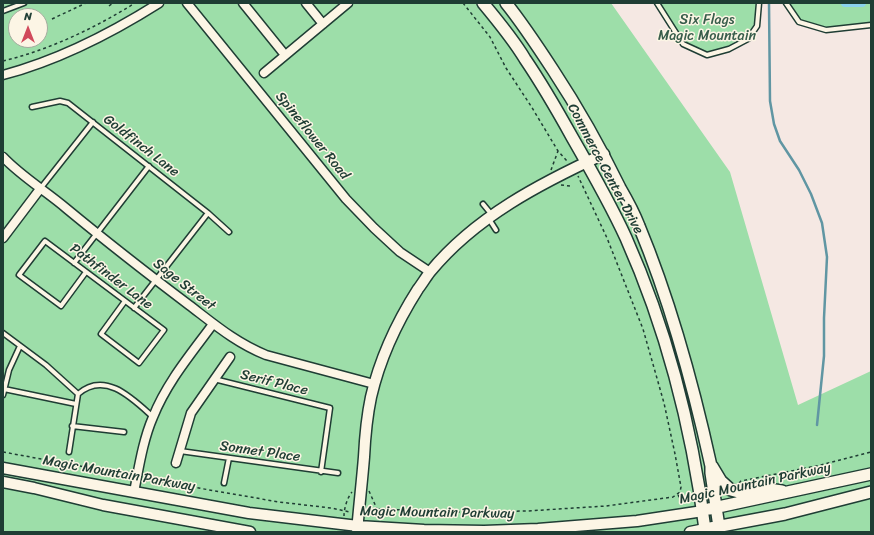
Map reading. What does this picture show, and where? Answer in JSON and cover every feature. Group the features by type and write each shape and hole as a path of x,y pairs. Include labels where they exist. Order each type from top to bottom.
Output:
{"main road":[{"name":"Commerce Center Drive","path":"483,3 525,58 586,162 626,238 644,282 662,333 683,407 691,444 705,529"},
{"name":"Commerce Center Drive","path":"506,3 516,15 570,96 604,154 638,224 659,276 690,377 711,466 719,527"},
{"path":"711,466 726,486 735,491 749,492 768,489 791,492"},
{"name":"Magic Mountain Parkway","path":"703,511 871,474"},
{"path":"705,529 785,514 871,492"}],"street":[{"path":"3,75 32,68 68,53 103,36 159,3"},
{"name":"Spineflower Road","path":"187,3 346,198 374,228 400,252 430,272"},
{"path":"243,3 285,55"},
{"path":"306,3 323,24"},
{"path":"264,73 348,3"},
{"path":"357,529 368,415 374,384 379,368 398,323 430,272 458,242 490,217 526,194 604,154"},
{"name":"Sage Street","path":"3,157 40,189 58,201 97,234 156,280 213,324 250,349 266,355 374,384"},
{"path":"3,238 40,189"},
{"path":"134,492 143,450 153,417 169,385 213,324"},
{"path":"176,463 192,413 230,357"},
{"name":"Magic Mountain Parkway","path":"3,468 249,513 357,529 484,531 523,530 637,521 703,511"},
{"name":"Magic Mountain Parkway","path":"3,482 103,505 250,532"},
{"path":"690,532 705,529"}],"lane":[{"path":"3,11 24,3"},
{"path":"657,3 683,44 707,55 729,49 748,39 758,26 759,3"},
{"path":"786,3 799,22 826,30 871,25"},
{"name":"Goldfinch Lane","path":"32,107 64,101 149,166 208,213 229,232"},
{"path":"40,189 93,122"},
{"path":"74,263 149,166"},
{"path":"483,204 496,230"},
{"path":"134,308 208,213"},
{"name":"Pathfinder Lane","path":"86,272 61,306 19,275 45,241 164,330 139,363 101,334 125,301"},
{"path":"3,333 46,365 78,394"},
{"path":"3,395 9,370 20,346"},
{"name":"Serif Place","path":"214,379 330,408 321,472"},
{"path":"69,452 78,394 83,389 96,385 117,389 130,397 153,417"},
{"path":"4,389 76,404"},
{"path":"72,426 124,432"},
{"name":"Sonnet Place","path":"179,450 338,474"},
{"path":"224,484 229,458"}],"path":[{"path":"52,19 86,3"},
{"path":"108,6 113,3"},
{"path":"3,61 35,51 73,36 112,17 135,3"},
{"path":"463,3 490,37 500,57 558,151 566,159"},
{"path":"554,164 558,151"},
{"path":"580,179 607,238 642,329 654,367 670,428 681,487 678,495"},
{"path":"3,452 118,473 128,477"},
{"path":"738,484 741,481 821,465 871,452"},
{"path":"145,481 158,481 279,502 331,508 351,512"},
{"path":"344,518 344,511 349,495"},
{"path":"372,495 377,509"},
{"path":"678,495 684,504"},
{"path":"367,511 377,509 453,512 527,511 613,505 673,497 678,495 691,498"}],"green space":[{"path":"3,3 611,3 730,172 798,405 871,371 871,532 3,532"},
{"name":"Six Flags Magic Mountain","path":"657,3 760,3 758,14 748,39 707,55 683,44"},
{"name":"Six Flags Magic Mountain","path":"786,3 871,3 871,25 826,30 799,22"}],"waterway":[{"path":"769,3 770,101 774,124 780,141 799,170 811,194 822,223 827,257 824,356 817,425"},
{"path":"845,3 862,3"}]}
